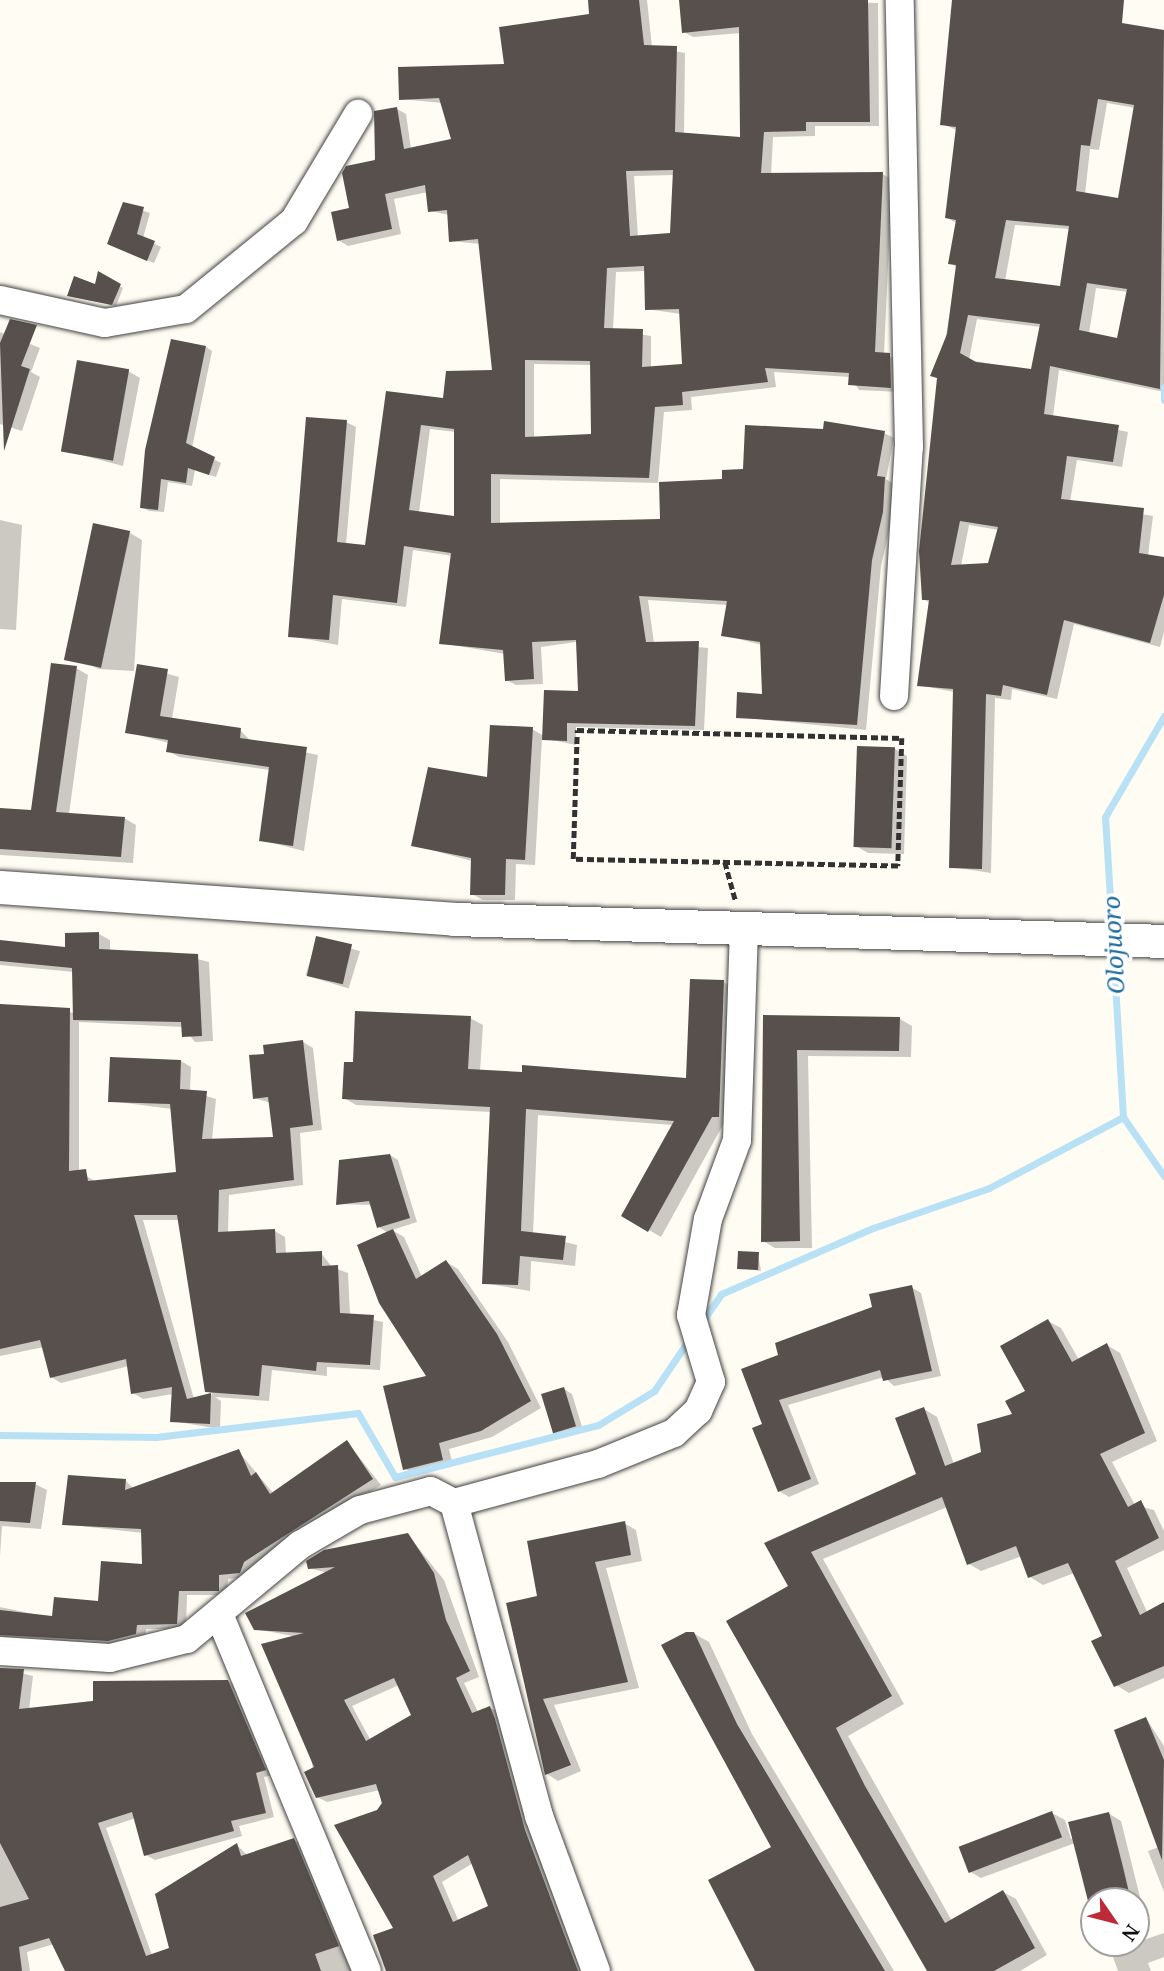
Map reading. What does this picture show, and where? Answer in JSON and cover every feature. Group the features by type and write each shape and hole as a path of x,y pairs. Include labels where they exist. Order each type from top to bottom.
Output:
{"street":[{"path":"894,696 909,433 900,0"},
{"path":"0,300 105,323 186,309 294,221 358,114"},
{"path":"0,887 744,931 1107,942 1155,941"},
{"path":"0,1651 110,1658 187,1639 300,1545 360,1510 431,1491 454,1503 598,1464 674,1433 698,1411 711,1382 697,1343 691,1315 708,1219 737,1140 744,931"},
{"path":"454,1503 539,1816 596,1971"},
{"path":"219,1614 367,1971"}],"path":[{"path":"577,730 902,738 898,866 725,862 573,859 577,730"},
{"path":"725,862 744,931"}],"building":[{"path":"588,0 639,0 644,45 677,46 675,132 740,137 739,27 682,33 679,0 868,0 870,122 806,122 806,131 764,132 761,173 883,172 875,352 890,353 891,388 848,385 849,373 765,368 768,382 682,392 683,405 655,407 649,478 491,474 491,523 660,519 659,482 722,479 722,470 743,469 745,425 823,429 824,421 885,431 877,476 885,477 883,512 872,560 857,725 736,718 737,692 762,694 760,642 721,636 727,601 639,596 646,642 699,641 695,726 567,723 567,741 542,740 544,690 578,691 576,640 532,642 534,679 505,681 503,650 439,644 451,553 404,546 397,603 333,595 329,640 288,637 306,417 347,420 337,542 365,545 386,391 443,398 446,371 492,370 478,239 449,242 447,210 428,212 425,185 385,194 392,229 337,241 331,212 349,208 342,173 346,166 375,160 374,111 397,107 404,149 451,139 439,98 399,100 398,67 504,64 499,27 589,14","holes":["673,170 670,233 630,236 626,171","644,266 645,310 679,309 682,364 642,367 643,329 604,328 607,268","525,360 590,361 591,434 525,437","421,425 454,429 454,516 409,510"]},
{"path":"952,0 1124,0 1122,23 1164,30 1160,389 1050,366 1044,414 1119,425 1113,462 1067,456 1061,499 1144,508 1139,553 1164,557 1164,595 1150,643 1064,620 1047,695 1003,685 1001,696 986,694 982,869 949,868 953,689 917,686 929,600 922,600 919,551 937,378 930,376 947,334 956,265 948,264 956,220 945,218 956,127 940,125","holes":["1098,99 1134,105 1118,198 1076,191 1081,145 1090,146","1006,220 1069,226 1060,286 995,278","1087,283 1127,289 1117,338 1079,330","968,315 1040,324 1031,369 976,362 960,353","960,521 998,527 988,563 951,565"]},
{"path":"123,202 144,207 137,234 155,241 147,261 107,244"},
{"path":"98,271 121,284 112,305 67,296 74,276 95,284"},
{"path":"10,319 37,325 21,366 30,369 4,451 0,343"},
{"path":"171,339 206,346 186,443 215,457 209,475 188,468 186,483 161,479 158,510 140,508 145,450"},
{"path":"77,360 129,369 113,461 61,452"},
{"path":"93,523 130,531 101,668 64,660"},
{"path":"51,663 77,666 56,812 125,817 121,857 0,849 0,808 31,810"},
{"path":"137,664 168,669 160,716 241,728 240,738 307,747 293,846 259,841 269,767 166,752 168,740 125,733"},
{"path":"490,725 533,727 525,860 506,859 505,895 470,895 471,858 411,846 428,767 487,777"},
{"path":"857,746 895,747 891,848 853,847"},
{"path":"99,932 99,949 198,954 202,1036 182,1037 181,1022 73,1020 72,968 0,961 0,940 65,947 65,933"},
{"path":"316,936 352,944 343,984 307,976"},
{"path":"690,979 724,980 719,1117 712,1117 648,1232 621,1216 674,1121 526,1109 521,1231 566,1236 563,1260 520,1256 518,1285 482,1284 490,1107 342,1099 344,1062 353,1062 355,1011 471,1016 468,1069 522,1072 522,1065 686,1078"},
{"path":"0,1004 70,1008 69,1171 86,1169 88,1181 176,1172 170,1104 108,1102 110,1057 181,1060 180,1089 207,1091 202,1139 273,1137 268,1097 253,1099 249,1055 264,1054 263,1045 303,1040 313,1125 290,1128 294,1180 219,1190 218,1232 275,1229 276,1253 322,1251 322,1266 338,1265 340,1313 374,1315 370,1365 317,1362 316,1371 262,1365 259,1396 205,1392 177,1215 134,1215 187,1399 211,1393 210,1424 170,1422 172,1387 131,1394 126,1359 50,1378 40,1340 0,1349"},
{"path":"763,1015 900,1017 899,1051 797,1050 800,1241 761,1242"},
{"path":"390,1154 410,1218 377,1228 369,1201 336,1205 339,1160"},
{"path":"393,1229 416,1279 446,1260 497,1334 531,1401 481,1431 439,1443 443,1460 403,1470 383,1386 426,1376 379,1303 357,1245"},
{"path":"738,1251 759,1252 758,1270 737,1269"},
{"path":"912,1285 932,1371 883,1381 880,1370 779,1400 811,1479 778,1492 752,1428 762,1424 741,1369 778,1355 775,1343 872,1307 869,1294"},
{"path":"1048,1319 1072,1362 1107,1343 1145,1433 1100,1454 1128,1507 1141,1500 1159,1538 1115,1561 1140,1615 1164,1602 1164,1666 1114,1687 1091,1641 1102,1636 1068,1563 1028,1578 1016,1546 967,1565 942,1497 811,1552 892,1696 836,1728 865,1786 945,1923 1003,1890 1035,1948 994,1971 927,1971 726,1621 788,1586 764,1543 916,1474 895,1418 924,1407 945,1466 981,1452 977,1424 1012,1414 1005,1401 1025,1391 1000,1346"},
{"path":"564,1387 576,1426 553,1433 541,1394"},
{"path":"347,1440 373,1479 244,1562 240,1573 219,1575 219,1591 179,1591 177,1624 137,1625 136,1634 108,1641 0,1635 0,1610 52,1616 54,1597 98,1601 101,1561 142,1564 141,1529 62,1525 68,1475 126,1479 125,1490 239,1449 251,1476 256,1472 270,1494"},
{"path":"0,1482 36,1482 30,1523 0,1521"},
{"path":"625,1521 631,1555 595,1562 628,1682 543,1699 571,1765 545,1775 506,1603 537,1596 527,1541"},
{"path":"408,1533 434,1573 446,1620 470,1671 456,1678 472,1713 490,1706 525,1830 578,1971 386,1971 373,1935 393,1928 334,1825 377,1810 382,1803 376,1784 316,1798 304,1772 314,1767 261,1644 304,1633 254,1630 245,1613 335,1567 308,1569 306,1561 324,1550","holes":["394,1678 411,1715 366,1741 344,1700","468,1855 488,1906 453,1922 433,1876"]},
{"path":"686,1632 694,1632 737,1724 885,1971 755,1971 708,1880 771,1847 661,1645"},
{"path":"0,1668 24,1669 19,1709 93,1701 93,1681 228,1680 266,1770 256,1773 266,1813 231,1821 234,1831 144,1856 132,1812 98,1823 146,1956 169,1948 155,1894 237,1843 241,1856 294,1838 339,1946 315,1954 321,1971 65,1971 49,1938 19,1947 22,1971 0,1971 0,1907 29,1899 0,1843"},
{"path":"1146,1717 1164,1760 1162,1860 1114,1730"},
{"path":"1052,1811 1062,1837 969,1873 959,1847"},
{"path":"1109,1812 1128,1887 1084,1887 1068,1822"}],"waterway":[{"name":"Olojuoro","path":"1164,387 1164,400"},
{"name":"Olojuoro","path":"1112,931 1105,817 1164,716"},
{"name":"Olojuoro","path":"1113,949 1123,1117 1164,1176"},
{"path":"701,1323 721,1294 873,1228 989,1188 1123,1117"},
{"path":"0,1435 156,1437 358,1413 395,1477 598,1425 654,1391 690,1338"}]}
